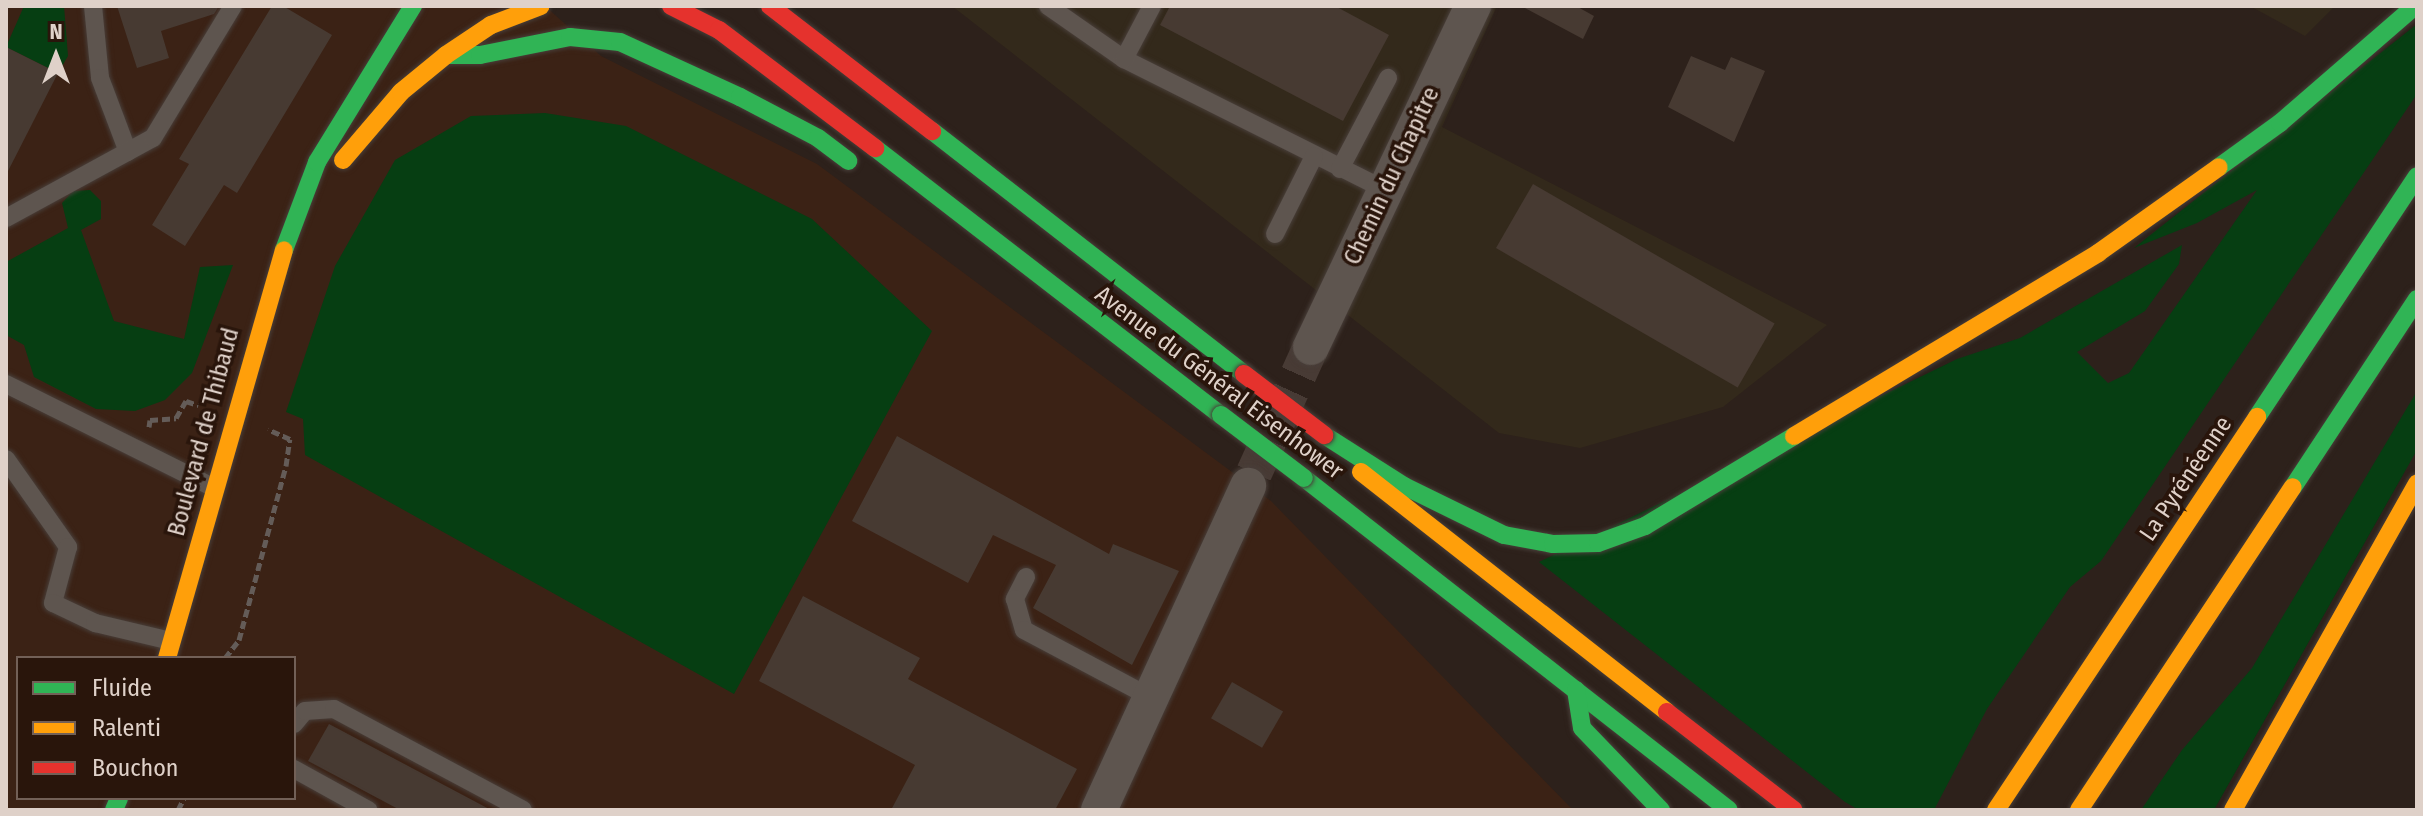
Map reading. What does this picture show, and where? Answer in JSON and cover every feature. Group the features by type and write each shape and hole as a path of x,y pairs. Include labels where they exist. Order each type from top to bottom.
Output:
{"main road":[{"name":"Boulevard de Thibaud","path":"169,650 268,292 317,162 413,6"},
{"name":"Boulevard de Thibaud","path":"296,222 361,136 401,92 446,55 491,25 541,6"},
{"name":"Avenue du Général Eisenhower","path":"671,6 719,30 772,68 1729,810"},
{"name":"Avenue du Général Eisenhower","path":"770,6 1324,435 1386,496 1794,810"},
{"path":"1324,435 1460,516 1504,535 1553,544 1598,543 1645,526 2098,253 2280,123 2415,6"},
{"path":"446,55 480,55 570,37 620,42 662,57 805,131 866,174"},
{"name":"La Pyrénéenne","path":"1996,810 2417,176"},
{"path":"903,196 954,210"},
{"path":"2079,810 2417,299"},
{"path":"2233,810 2417,483"},
{"path":"1576,690 1582,728 1661,810"}],"street":[{"name":"Chemin du Chapitre","path":"1311,347 1473,6"},
{"path":"1099,810 1248,486"}],"lane":[{"path":"93,6 100,78 128,152"},
{"path":"6,218 153,138 233,6"},
{"path":"1048,6 1124,59 1386,190"},
{"path":"1124,59 1152,6"},
{"path":"1340,169 1388,78"},
{"path":"1275,234 1314,156"},
{"path":"6,384 213,487"},
{"path":"6,459 68,547 53,603 95,623 169,650"},
{"path":"1026,577 1015,599 1024,630 1150,697"},
{"path":"296,722 305,711 334,709 523,810"},
{"path":"296,770 368,810"}],"shaded area":[{"path":"6,6 545,6 601,56 817,164 1271,501 1573,810 6,810"},
{"path":"952,6 1497,6 1442,127 1827,325 1723,407 1580,448 1499,433"},
{"path":"2250,6 2335,6 2305,36"}],"green space":[{"path":"24,6 64,6 68,56 58,73 6,47"},
{"path":"2417,24 2417,94 2101,561 2070,587 1987,709 1934,810 1859,810 1845,802 1539,562 1957,359 2020,338 2182,245 2179,264 2145,311 2077,352 2108,383 2129,373 2257,190 2197,223 2134,248"},
{"path":"545,113 626,126 812,219 932,331 734,694 305,455 303,419 286,412 335,266 395,160 471,116"},
{"path":"90,190 101,201 101,219 81,230 114,321 184,339 200,267 233,265 192,373 165,400 135,411 96,409 34,377 24,345 6,335 6,262 68,228 62,203 73,191"},
{"path":"2417,391 2417,450 2214,810 2141,810 2182,750 2252,668"}],"building":[{"path":"117,6 219,6 214,14 161,31 169,58 137,68"},
{"path":"272,6 283,6 332,35 237,193 224,185 185,246 152,225 189,164 179,159"},
{"path":"1170,6 1335,6 1389,35 1343,121 1160,25"},
{"path":"1521,6 1576,6 1594,16 1583,39"},
{"path":"6,47 58,73 6,175"},
{"path":"1691,56 1725,70 1731,57 1765,71 1734,142 1668,107"},
{"path":"1533,184 1775,324 1738,388 1496,248"},
{"path":"897,436 1109,554 1113,544 1179,571 1132,665 1033,608 1056,565 993,535 968,583 852,521"},
{"path":"803,596 920,658 908,679 1077,769 1055,810 891,810 915,765 759,681"},
{"path":"1232,682 1283,712 1262,748 1211,718"},
{"path":"329,724 491,810 400,810 308,761"}],"tunnel":[{"path":"1254,473 1311,347"}],"traffic: fast":[{"path":"284,250 317,162 413,6"},
{"path":"2219,167 2280,123 2415,6"},
{"path":"446,55 480,55 570,37 620,42 740,97 818,138 848,161"},
{"path":"932,131 1244,374"},
{"path":"875,148 1221,415"},
{"path":"2257,417 2417,176"},
{"path":"2293,487 2417,299"},
{"path":"1221,415 1304,478"},
{"path":"1324,435 1404,486 1504,535 1553,544 1598,543 1645,526 1794,436"},
{"path":"1304,478 1729,810"},
{"path":"1576,690 1582,728 1661,810"},
{"path":"114,810 118,800"}],"traffic: slow":[{"path":"343,160 401,92 446,55 491,25 541,6"},
{"path":"1794,436 2098,253 2219,167"},
{"path":"168,656 284,250"},
{"path":"1996,810 2257,417"},
{"path":"1361,472 1667,712"},
{"path":"2233,810 2417,483"},
{"path":"2079,810 2293,487"}],"traffic: jam":[{"path":"671,6 719,30 875,148"},
{"path":"770,6 932,131"},
{"path":"1244,374 1324,435"},
{"path":"1667,712 1794,810"}]}
